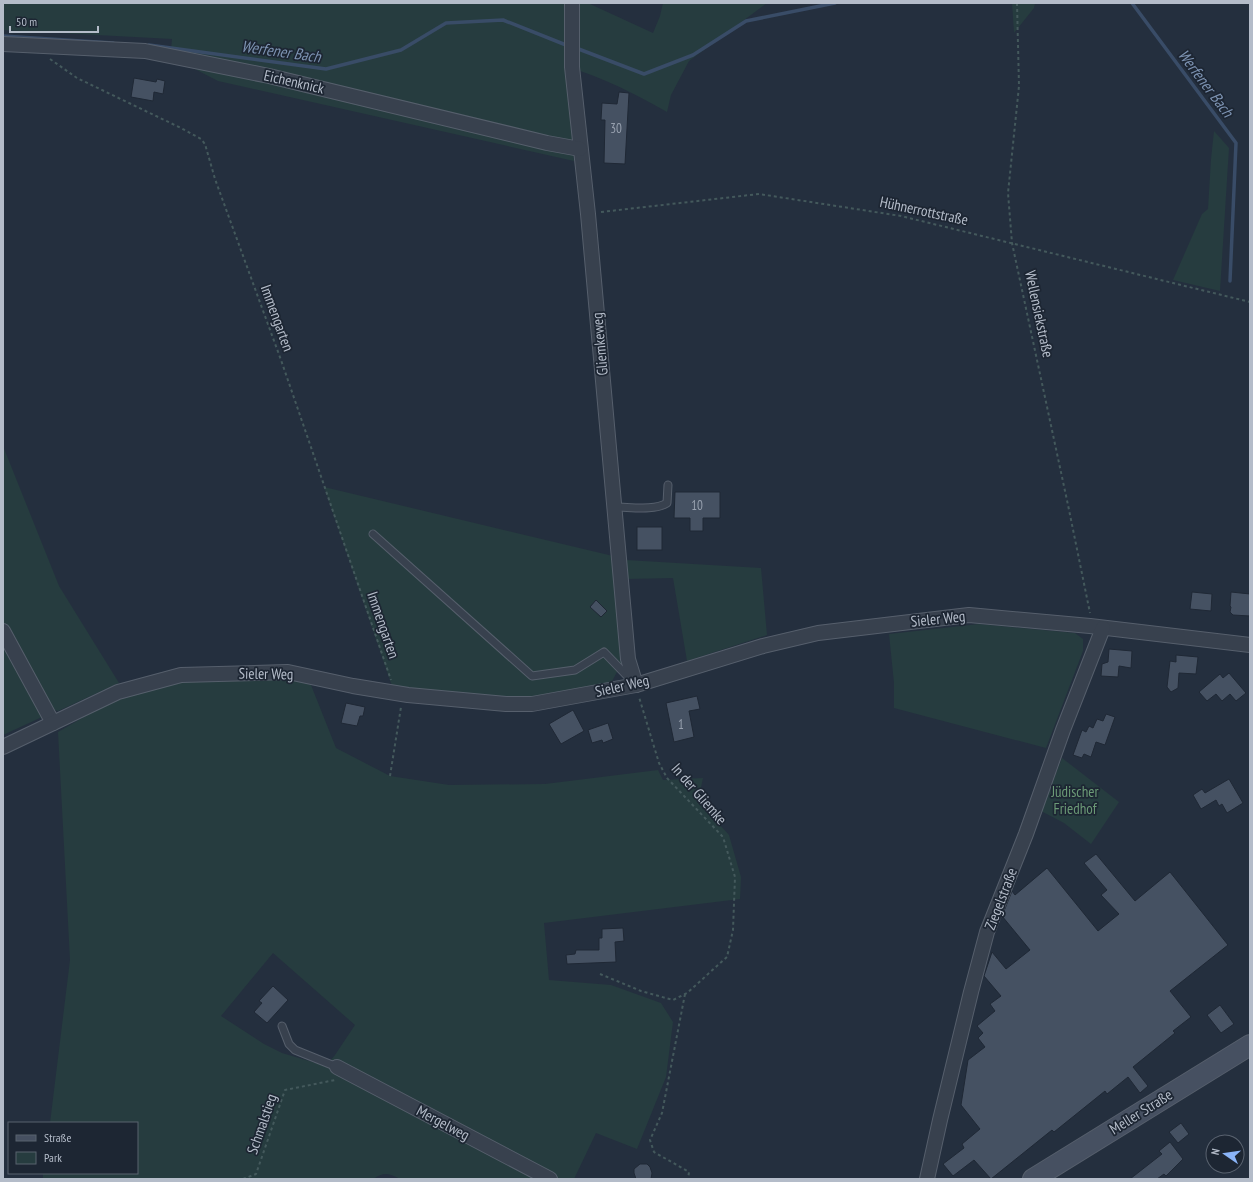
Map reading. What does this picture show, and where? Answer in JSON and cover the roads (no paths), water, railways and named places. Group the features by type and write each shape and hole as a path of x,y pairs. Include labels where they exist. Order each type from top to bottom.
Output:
{"main road":[{"name":"Meller Straße","path":"1033,1179 1250,1045"}],"street":[{"name":"Gliemkeweg","path":"572,3 572,67 588,214 628,659 636,685"},
{"name":"Eichenknick","path":"3,44 145,51 269,76 547,143 580,149"},
{"name":"Sieler Weg","path":"3,747 118,692 181,675 288,672 353,686 399,693 506,704 532,704 636,685 763,646 818,633 969,615 1097,627 1250,646"},
{"name":"Ziegelstraße","path":"927,1179 971,992 987,932 1026,834 1063,730 1097,627"},
{"path":"3,631 53,723"},
{"name":"Mergelweg","path":"337,1068 550,1179"}],"lane":[{"path":"615,507 662,506 667,503 668,485"},
{"path":"373,534 532,676 575,670 604,652 636,685"},
{"path":"282,1026 289,1044 295,1050 337,1068"}],"waterway":[{"name":"Werfener Bach","path":"576,48 644,74 693,55 746,21 835,3"},
{"name":"Werfener Bach","path":"1132,3 1236,143 1230,281"},
{"name":"Werfener Bach","path":"149,45 326,69 401,50 446,23 503,20 566,45"},
{"name":"Werfener Bach","path":"3,36 113,43"}],"park label":[{"name":"Jüdischer Friedhof","path":"1075,800"}]}
